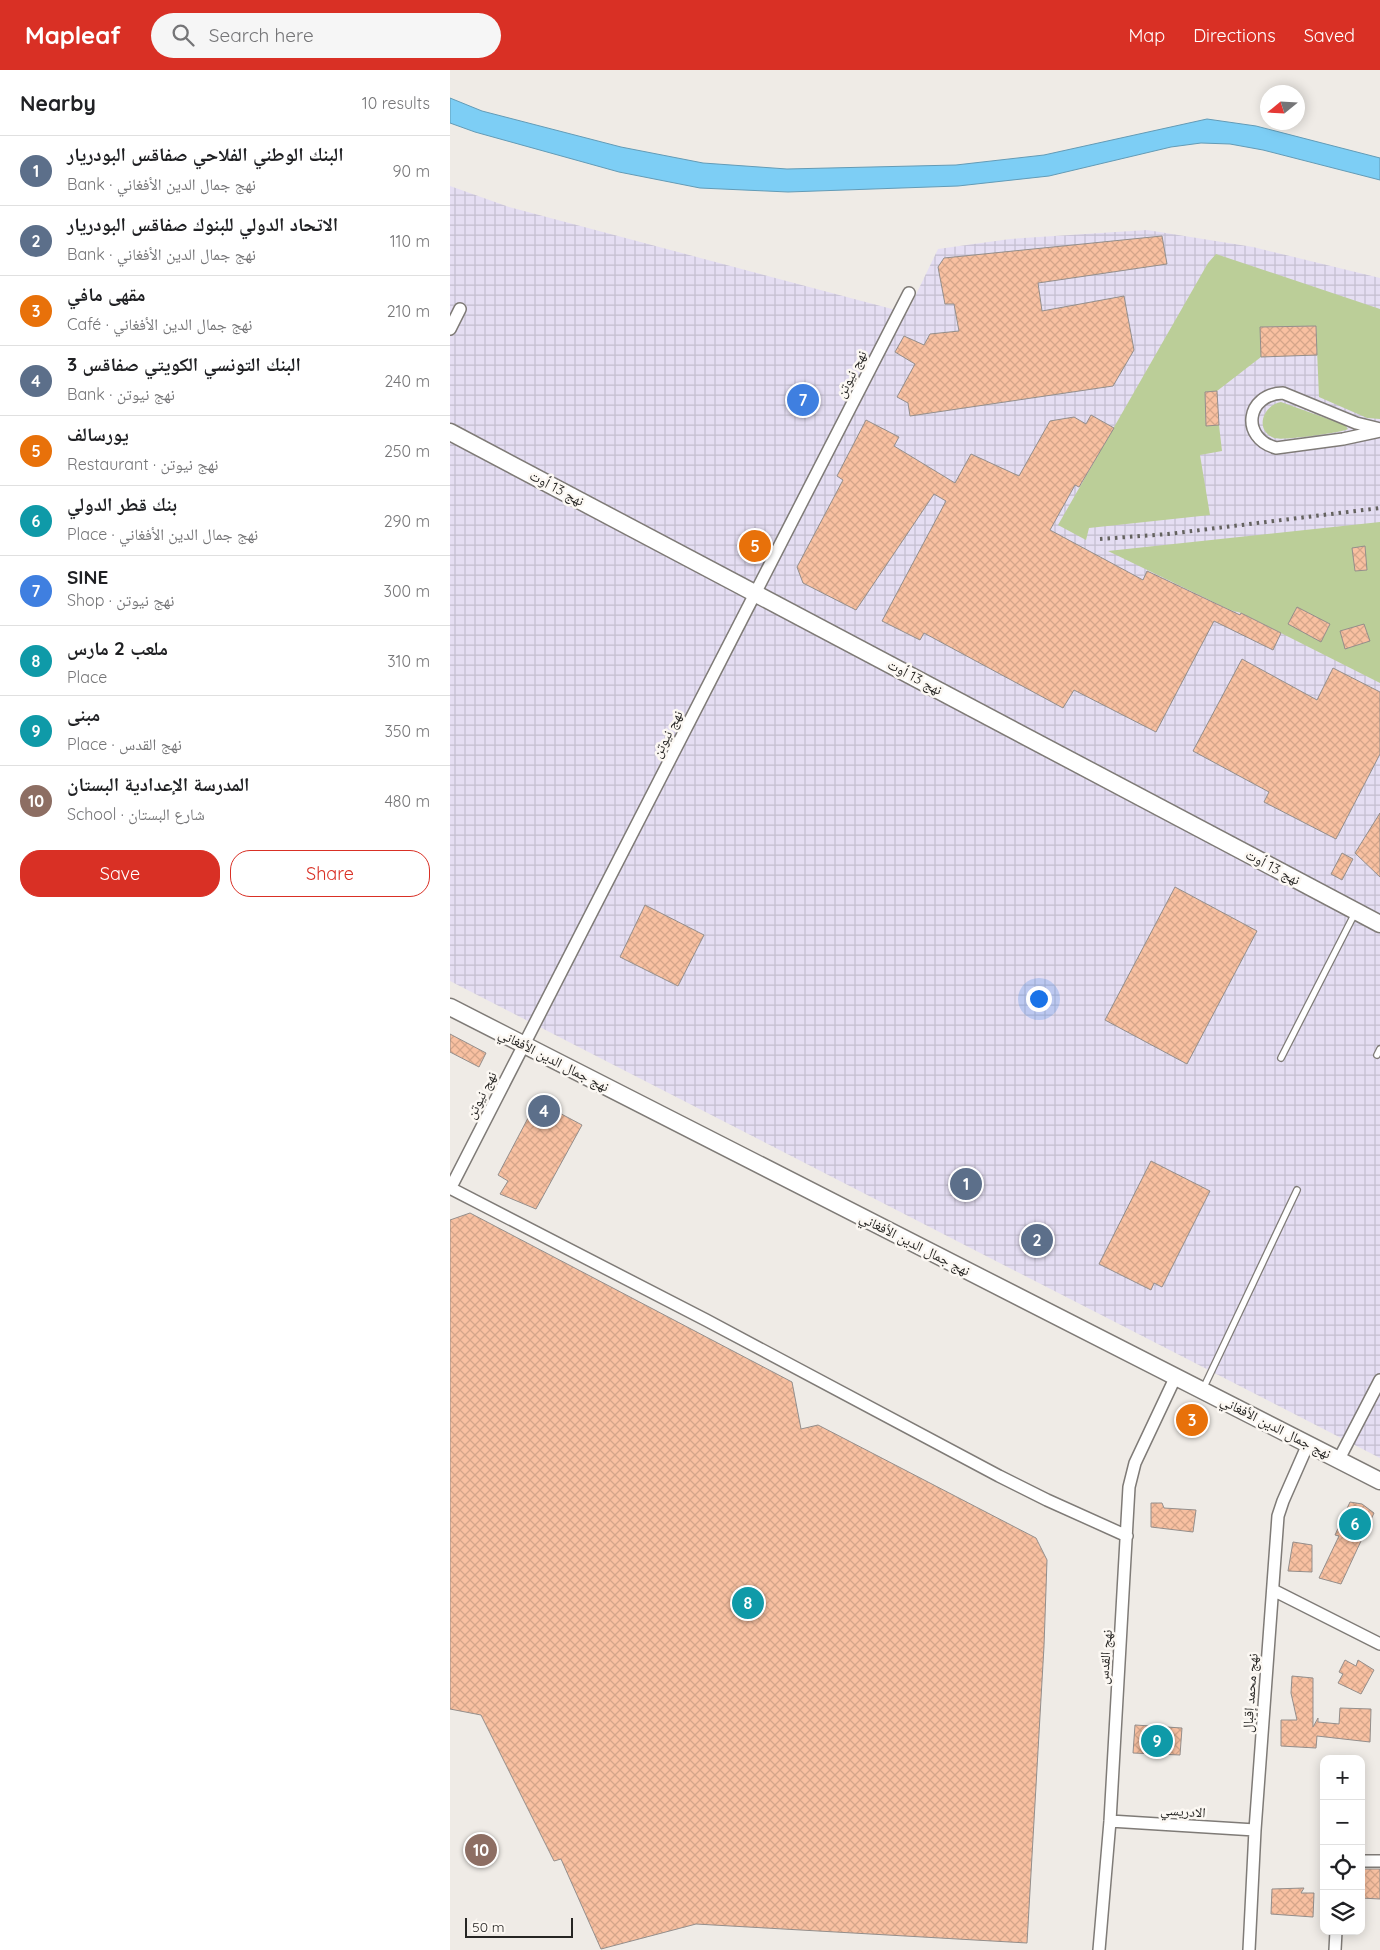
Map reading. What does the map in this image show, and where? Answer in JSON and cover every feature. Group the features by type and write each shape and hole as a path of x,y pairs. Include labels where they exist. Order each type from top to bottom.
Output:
{"main road":[{"name":"نهج 13 أوت","path":"450,432 1380,924"},
{"name":"نهج جمال الدين الأفغاني","path":"450,1007 1380,1481"}],"street":[{"name":"نهج نيوتن","path":"450,1188 909,293"},
{"path":"450,329 460,309"},
{"path":"1283,394 1356,423 1380,430 1343,439 1276,448 1268,446 1256,435 1252,418 1259,402 1266,396 1283,394"},
{"path":"450,1188 706,1320 999,1476 1127,1536"},
{"name":"نهج القدس","path":"1099,1950 1110,1821 1129,1487 1133,1469 1176,1376"},
{"path":"1339,1459 1380,1380"},
{"name":"نهج محمد إقبال","path":"1249,1950 1255,1830 1280,1510 1308,1444"},
{"path":"1273,1590 1380,1644"},
{"name":"الادريسي","path":"1110,1821 1255,1830"},
{"path":"1365,1861 1380,1861"},
{"path":"1335,1950 1336,1935"}],"lane":[{"path":"1282,1058 1356,911"},
{"path":"1202,1390 1297,1190"}],"shaded area":[{"path":"450,186 509,207 907,313 938,249 1010,239 1147,230 1253,247 1380,278 1380,1458 450,981"}],"green space":[{"path":"1216,254 1380,309 1380,419 1367,418 1319,397 1316,326 1261,327 1261,357 1217,391 1205,392 1206,425 1219,425 1222,451 1200,455 1210,515 1089,528 1086,540 1058,525 1208,263"},
{"path":"1281,402 1345,425 1348,429 1311,436 1274,438 1264,429 1263,418 1269,408"},
{"path":"1380,522 1380,683 1241,613 1230,610 1108,551"}],"water":[{"path":"450,98 482,111 621,147 703,163 787,169 956,165 1044,155 1207,119 1256,126 1260,127 1260,130 1272,130 1380,158 1380,180 1263,150 1230,144 1201,143 1171,147 1049,176 958,186 788,192 700,188 619,172 475,132 450,123"}],"building":[{"path":"1162,236 1167,264 1038,283 1042,311 1124,296 1134,350 1113,386 910,416 908,403 897,397 915,364 895,352 904,336 924,345 930,334 959,331 954,304 945,304 938,267 944,258"},
{"path":"1316,326 1317,355 1261,357 1260,327"},
{"path":"1217,391 1219,425 1206,426 1205,392"},
{"path":"1091,415 1114,428 1079,487 1075,485 1050,530 1143,580 1147,571 1281,633 1273,650 1214,621 1156,732 1074,690 1063,708 924,633 920,640 882,621 946,501 934,494 856,610 803,583 797,567 843,480 837,476 866,420 899,437 894,446 955,483 971,454 1019,476 1050,421 1074,417 1086,424"},
{"path":"1365,546 1367,570 1355,571 1352,548"},
{"path":"1297,607 1330,624 1321,642 1288,624"},
{"path":"1364,624 1370,641 1345,649 1340,631"},
{"path":"1242,659 1317,700 1333,668 1380,692 1380,754 1336,839 1264,802 1269,792 1193,751"},
{"path":"1380,813 1380,877 1355,853"},
{"path":"1342,853 1353,859 1342,880 1331,874"},
{"path":"1175,887 1257,931 1187,1064 1105,1020"},
{"path":"645,905 704,935 678,986 620,957"},
{"path":"450,1034 486,1053 479,1067 450,1052"},
{"path":"537,1101 582,1125 536,1209 500,1194 508,1181 498,1175"},
{"path":"1151,1161 1210,1191 1162,1287 1154,1283 1151,1290 1099,1264"},
{"path":"470,1213 792,1382 801,1429 818,1425 1036,1538 1047,1560 1027,1943 696,1924 601,1949 561,1859 554,1861 481,1715 450,1709 450,1220"},
{"path":"1350,1502 1362,1504 1374,1513 1341,1584 1319,1578 1339,1536 1335,1535"},
{"path":"1151,1503 1162,1503 1164,1508 1196,1510 1193,1532 1151,1527"},
{"path":"1293,1542 1312,1545 1312,1572 1288,1571"},
{"path":"1345,1660 1356,1666 1358,1660 1374,1670 1361,1694 1338,1683 1343,1674 1339,1672"},
{"path":"1292,1676 1313,1678 1313,1727 1318,1718 1318,1722 1339,1724 1340,1708 1371,1709 1370,1742 1317,1736 1316,1748 1281,1746 1281,1720 1297,1720 1291,1693"},
{"path":"1135,1725 1182,1728 1180,1755 1133,1753"},
{"path":"1365,1869 1380,1869 1380,1899 1365,1898"},
{"path":"1304,1888 1301,1893 1314,1893 1313,1917 1271,1914 1272,1889"}],"railway":[{"path":"1100,539 1168,534 1380,508"}],"place":[{"name":"SINE","path":"803,400"},
{"name":"يورسالف","path":"755,546"},
{"name":"البنك التونسي الكويتي صفاقس 3","path":"544,1111"},
{"name":"البنك الوطني الفلاحي صفاقس البودريار","path":"966,1184"},
{"name":"الاتحاد الدولي للبنوك صفاقس البودريار","path":"1037,1240"},
{"name":"مقهى مافي","path":"1192,1420"},
{"name":"بنك قطر الدولي","path":"1355,1524"},
{"name":"ملعب 2 مارس","path":"748,1603"},
{"name":"مبنى","path":"1157,1741"},
{"name":"المدرسة الإعدادية البستان","path":"481,1850"}]}
